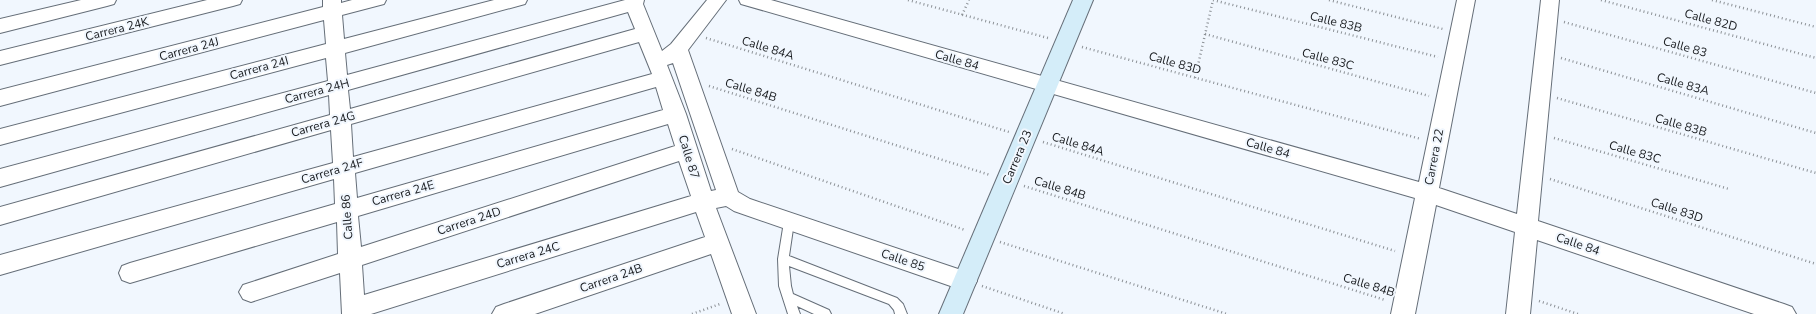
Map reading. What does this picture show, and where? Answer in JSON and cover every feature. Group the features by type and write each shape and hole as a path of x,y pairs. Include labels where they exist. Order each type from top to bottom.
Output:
{"street":[{"path":"0,26 107,0"},
{"name":"Carrera 24K","path":"0,58 233,0"},
{"name":"Carrera 24J","path":"0,98 333,6 377,0"},
{"name":"Carrera 24I","path":"0,137 518,0"},
{"name":"Carrera 24F","path":"0,265 344,168 660,71 717,0"},
{"name":"Calle 84","path":"748,0 1427,193 1784,314"},
{"name":"Carrera 23","path":"951,314 1083,0"},
{"name":"Carrera 22","path":"1404,310 1466,0"},
{"name":"Calle 87","path":"635,2 676,114 703,201 741,306"},
{"name":"Carrera 24H","path":"0,178 635,2"},
{"name":"Calle 86","path":"333,6 354,311"},
{"path":"1518,314 1549,9"},
{"name":"Carrera 24G","path":"0,216 646,33"},
{"path":"678,49 688,80 735,201"},
{"name":"Carrera 24E","path":"130,273 676,114"},
{"name":"Carrera 24D","path":"251,292 687,150"},
{"name":"Carrera 24C","path":"354,311 703,201 735,201"},
{"name":"Calle 85","path":"735,201 789,222 965,281"},
{"name":"Carrera 24B","path":"504,314 719,242"}],"lane":[{"path":"789,222 783,259 785,286 794,314"},
{"path":"783,259 894,301 899,307 901,314"},
{"path":"789,297 825,314"}],"path":[{"name":"Calle 83D","path":"908,0 1437,143"},
{"path":"962,15 969,0"},
{"path":"1195,78 1213,0"},
{"name":"Calle 83B","path":"1213,0 1454,62"},
{"path":"1329,0 1459,33"},
{"name":"Calle 82D","path":"1601,0 1816,58"},
{"path":"1712,0 1816,27"},
{"name":"Calle 83","path":"1549,9 1816,93"},
{"name":"Calle 84A","path":"690,34 1414,257"},
{"name":"Calle 83C","path":"1206,34 1446,101"},
{"name":"Calle 83A","path":"1545,53 1816,133"},
{"name":"Calle 84B","path":"688,80 1007,180 1404,310"},
{"name":"Calle 83B","path":"1541,93 1816,173"},
{"name":"Calle 83C","path":"1537,133 1729,188"},
{"name":"Calle 83D","path":"1533,173 1816,264"},
{"path":"965,281 1065,314"},
{"path":"1549,304 1578,314"},
{"path":"692,314 741,306"}]}
